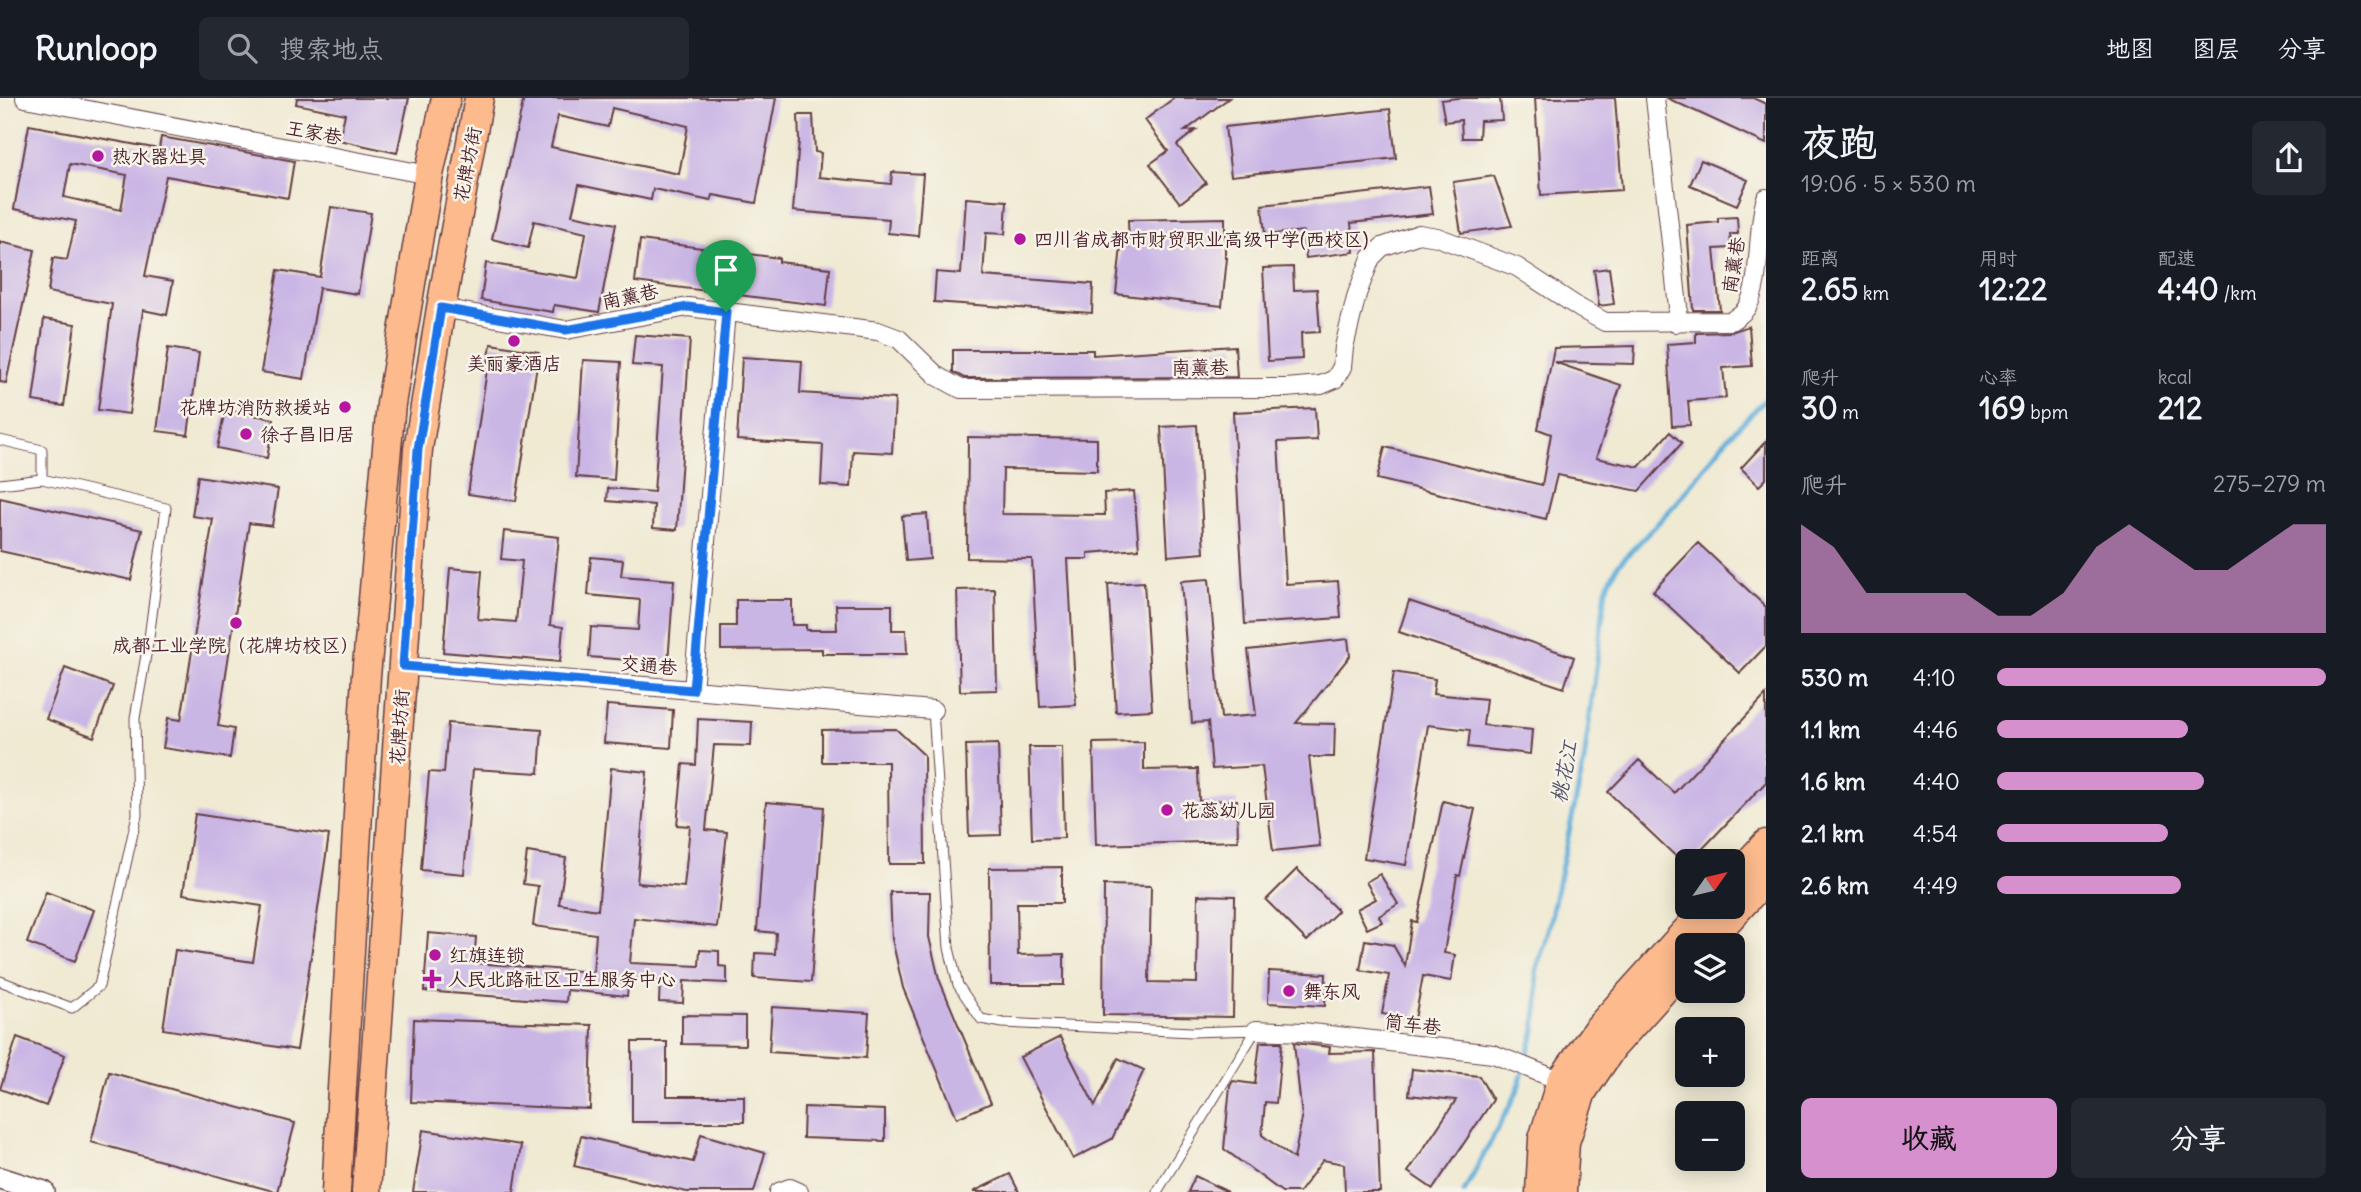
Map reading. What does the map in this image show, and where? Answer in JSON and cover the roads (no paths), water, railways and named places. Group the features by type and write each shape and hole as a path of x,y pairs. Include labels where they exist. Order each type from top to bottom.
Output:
{"main road":[{"name":"花牌坊街","path":"336,1192 368,649 391,404 429,175 446,98"},
{"name":"花牌坊街","path":"366,1192 418,449 479,98"},
{"path":"1745,867 1766,844"},
{"path":"1716,933 1766,877"},
{"path":"1540,1192 1543,1139 1561,1081 1596,1031 1697,919"},
{"path":"1562,1192 1565,1142 1582,1092 1613,1046 1675,977"}],"street":[{"name":"王家巷","path":"25,98 100,105 429,175"},
{"path":"1655,98 1678,307 1675,323"},
{"name":"南薰巷","path":"441,308 566,330 688,307 877,331 899,339 937,376 961,389 1286,388 1321,385 1335,379 1342,367 1357,294 1371,258 1382,247 1419,234 1437,237 1517,267 1605,322 1731,321 1747,308 1752,295 1761,213 1766,198"},
{"path":"693,690 726,312"},
{"name":"交通巷","path":"403,666 933,710"},
{"name":"筒车巷","path":"1256,1030 1303,1032 1493,1054 1561,1081"},
{"path":"0,1178 44,1192"},
{"path":"779,1192 790,1188 799,1192"}],"lane":[{"path":"0,440 42,450 42,479"},
{"path":"0,484 42,479 166,508 149,638 135,718 137,815 99,986 72,1008 0,981"},
{"path":"933,710 949,948 958,985 981,1018 1003,1023 1192,1032 1256,1030"},
{"path":"1157,1192 1256,1030"}],"waterway":[{"name":"桃花江","path":"1464,1192 1517,1092 1535,1030 1538,998 1536,971 1547,935 1584,762 1606,589 1618,565 1675,505 1730,435 1766,399"}],"place":[{"name":"热水器灶具","path":"98,156"},
{"name":"四川省成都市财贸职业高级中学(西校区)","path":"1020,239"},
{"name":"美丽豪酒店","path":"514,341"},
{"name":"花牌坊消防救援站","path":"345,407"},
{"name":"徐子昌旧居","path":"246,434"},
{"name":"成都工业学院（花牌坊校区）","path":"236,623"},
{"name":"花蕊幼儿园","path":"1167,810"},
{"name":"红旗连锁","path":"435,955"},
{"name":"人民北路社区卫生服务中心","path":"432,979"},
{"name":"舞东风","path":"1289,991"}]}
